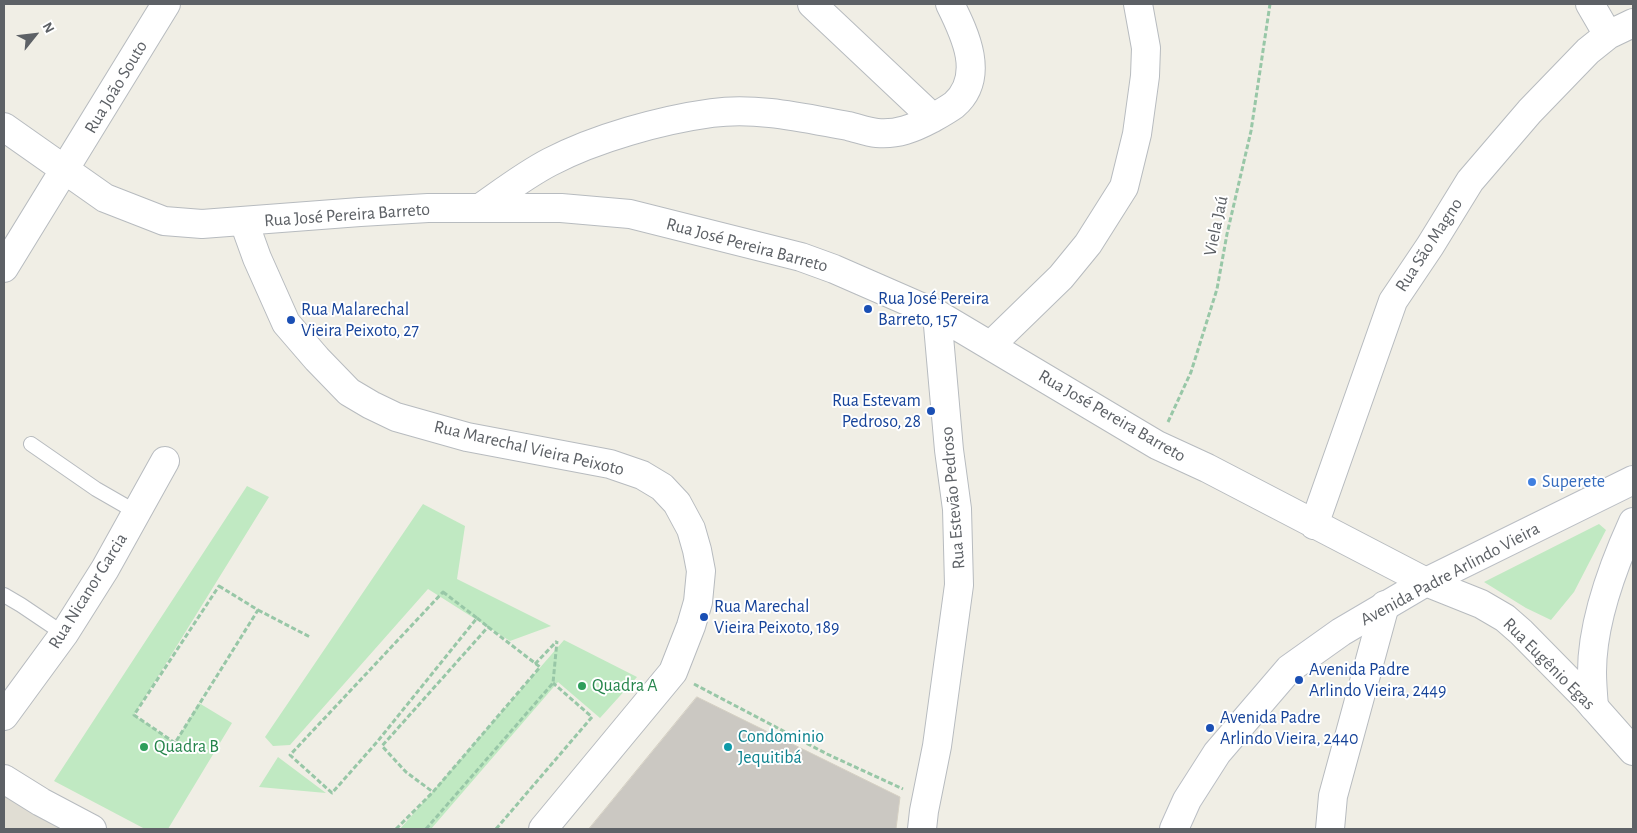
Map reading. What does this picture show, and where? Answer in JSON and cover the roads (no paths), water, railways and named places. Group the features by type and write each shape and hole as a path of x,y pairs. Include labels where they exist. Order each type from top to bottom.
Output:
{"street":[{"name":"Rua João Souto","path":"4,268 166,4"},
{"path":"812,4 933,118"},
{"path":"480,208 518,181 550,162 582,148 674,119 714,113 751,111 829,123 877,133 898,133 917,127 954,104 964,90 971,71 970,56 964,33 950,4"},
{"path":"991,345 1061,277 1088,244 1124,187 1138,134 1145,76 1146,48 1138,4"},
{"path":"1590,4 1608,35"},
{"name":"Rua São Magno","path":"1314,525 1393,301 1470,182 1530,111 1588,51 1608,35 1633,23"},
{"name":"Rua José Pereira Barreto","path":"4,127 105,198 164,221 202,224 244,222 428,208 561,208 630,214 801,257 834,269 938,314 1157,445 1207,468 1426,582"},
{"name":"Rua Marechal Vieira Peixoto","path":"244,222 257,258 286,323 349,392 370,405 396,417 467,437 610,464 642,475 662,488 677,503 691,529 701,571 698,602 673,672 543,829"},
{"name":"Rua Estevão Pedroso","path":"922,829 937,746 959,585 957,509 938,314"},
{"name":"Rua Nicanor Garcia","path":"4,716 64,634 105,569 165,461"},
{"name":"Avenida Padre Arlindo Vieira","path":"1174,829 1187,800 1216,753 1289,669 1341,632 1426,582 1633,480"},
{"path":"1594,707 1592,670 1599,619 1607,589 1633,522"},
{"name":"Rua Eugênio Egas","path":"1426,582 1481,604 1504,618 1533,644 1594,707 1633,751"},
{"path":"1330,829 1334,796 1385,605"},
{"path":"4,779 92,829"}],"lane":[{"path":"31,444 96,489 136,512"},
{"path":"4,595 64,634"}],"place":[{"name":"Rua José Pereira Barreto, 157","path":"868,309"},
{"name":"Rua Malarechal Vieira Peixoto, 27","path":"291,320"},
{"name":"Rua Estevam Pedroso, 28","path":"931,411"},
{"name":"Superete","path":"1532,482"},
{"name":"Rua Marechal Vieira Peixoto, 189","path":"704,617"},
{"name":"Avenida Padre Arlindo Vieira, 2449","path":"1299,680"},
{"name":"Quadra A","path":"582,686"},
{"name":"Avenida Padre Arlindo Vieira, 2440","path":"1210,728"},
{"name":"Quadra B","path":"144,747"},
{"name":"Condominio Jequitibá","path":"728,747"}]}
